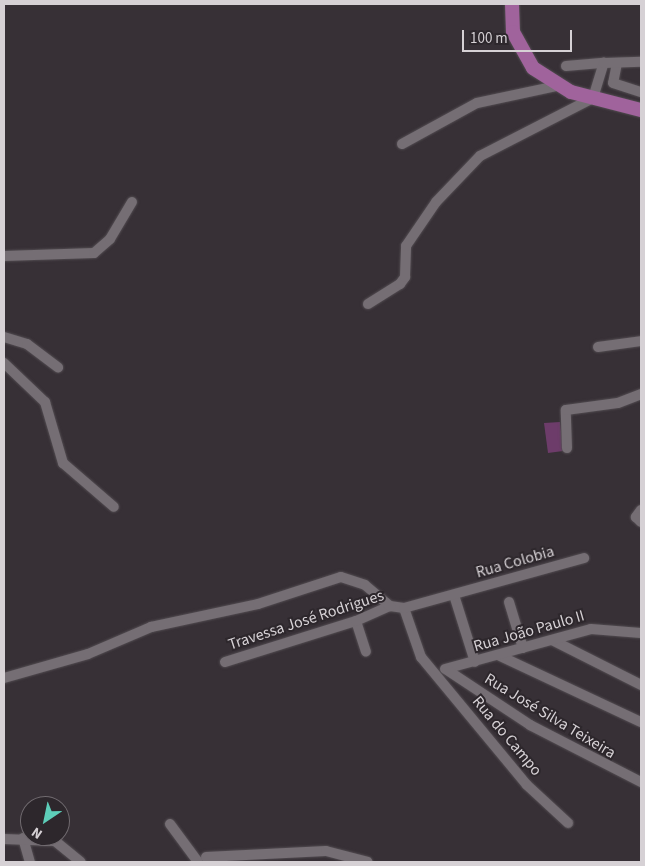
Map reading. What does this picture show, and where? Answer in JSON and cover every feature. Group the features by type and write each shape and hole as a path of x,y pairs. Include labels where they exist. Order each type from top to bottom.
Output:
{"main road":[{"path":"512,4 520,50 557,86 593,98 641,110"}],"street":[{"path":"617,62 613,83 641,92"},
{"path":"566,66 641,62"},
{"path":"368,304 400,284 405,278 406,246 436,202 476,160 593,98 604,63"},
{"path":"402,144 477,103 557,86"},
{"path":"4,256 94,253 110,239 132,202"},
{"path":"4,337 27,344 58,367"},
{"path":"598,347 641,340"},
{"path":"4,363 45,402 63,462 114,507"},
{"path":"567,448 566,410 618,403 641,394"},
{"name":"Rua Colobia","path":"454,595 584,558"},
{"path":"4,678 88,654 151,627 258,604 341,577 365,585 390,606"},
{"path":"454,595 475,662"},
{"name":"Travessa José Rodrigues","path":"225,662 356,621 390,606 404,608 454,595"},
{"path":"508,602 523,648"},
{"name":"Rua do Campo","path":"404,608 416,648 427,664 527,785 568,823"},
{"path":"356,621 366,651"},
{"name":"Rua João Paulo II","path":"447,670 602,627 641,633"},
{"path":"552,640 641,685"},
{"path":"500,656 641,722"},
{"path":"427,664 447,670"},
{"name":"Rua José Silva Teixeira","path":"447,670 530,725 641,782"},
{"path":"170,824 202,859 247,858 326,851 368,862"},
{"path":"4,839 20,838"},
{"path":"25,846 30,862"},
{"path":"62,846 81,862"}],"shaded area":[{"path":"560,422 563,451 548,453 544,423"}]}
